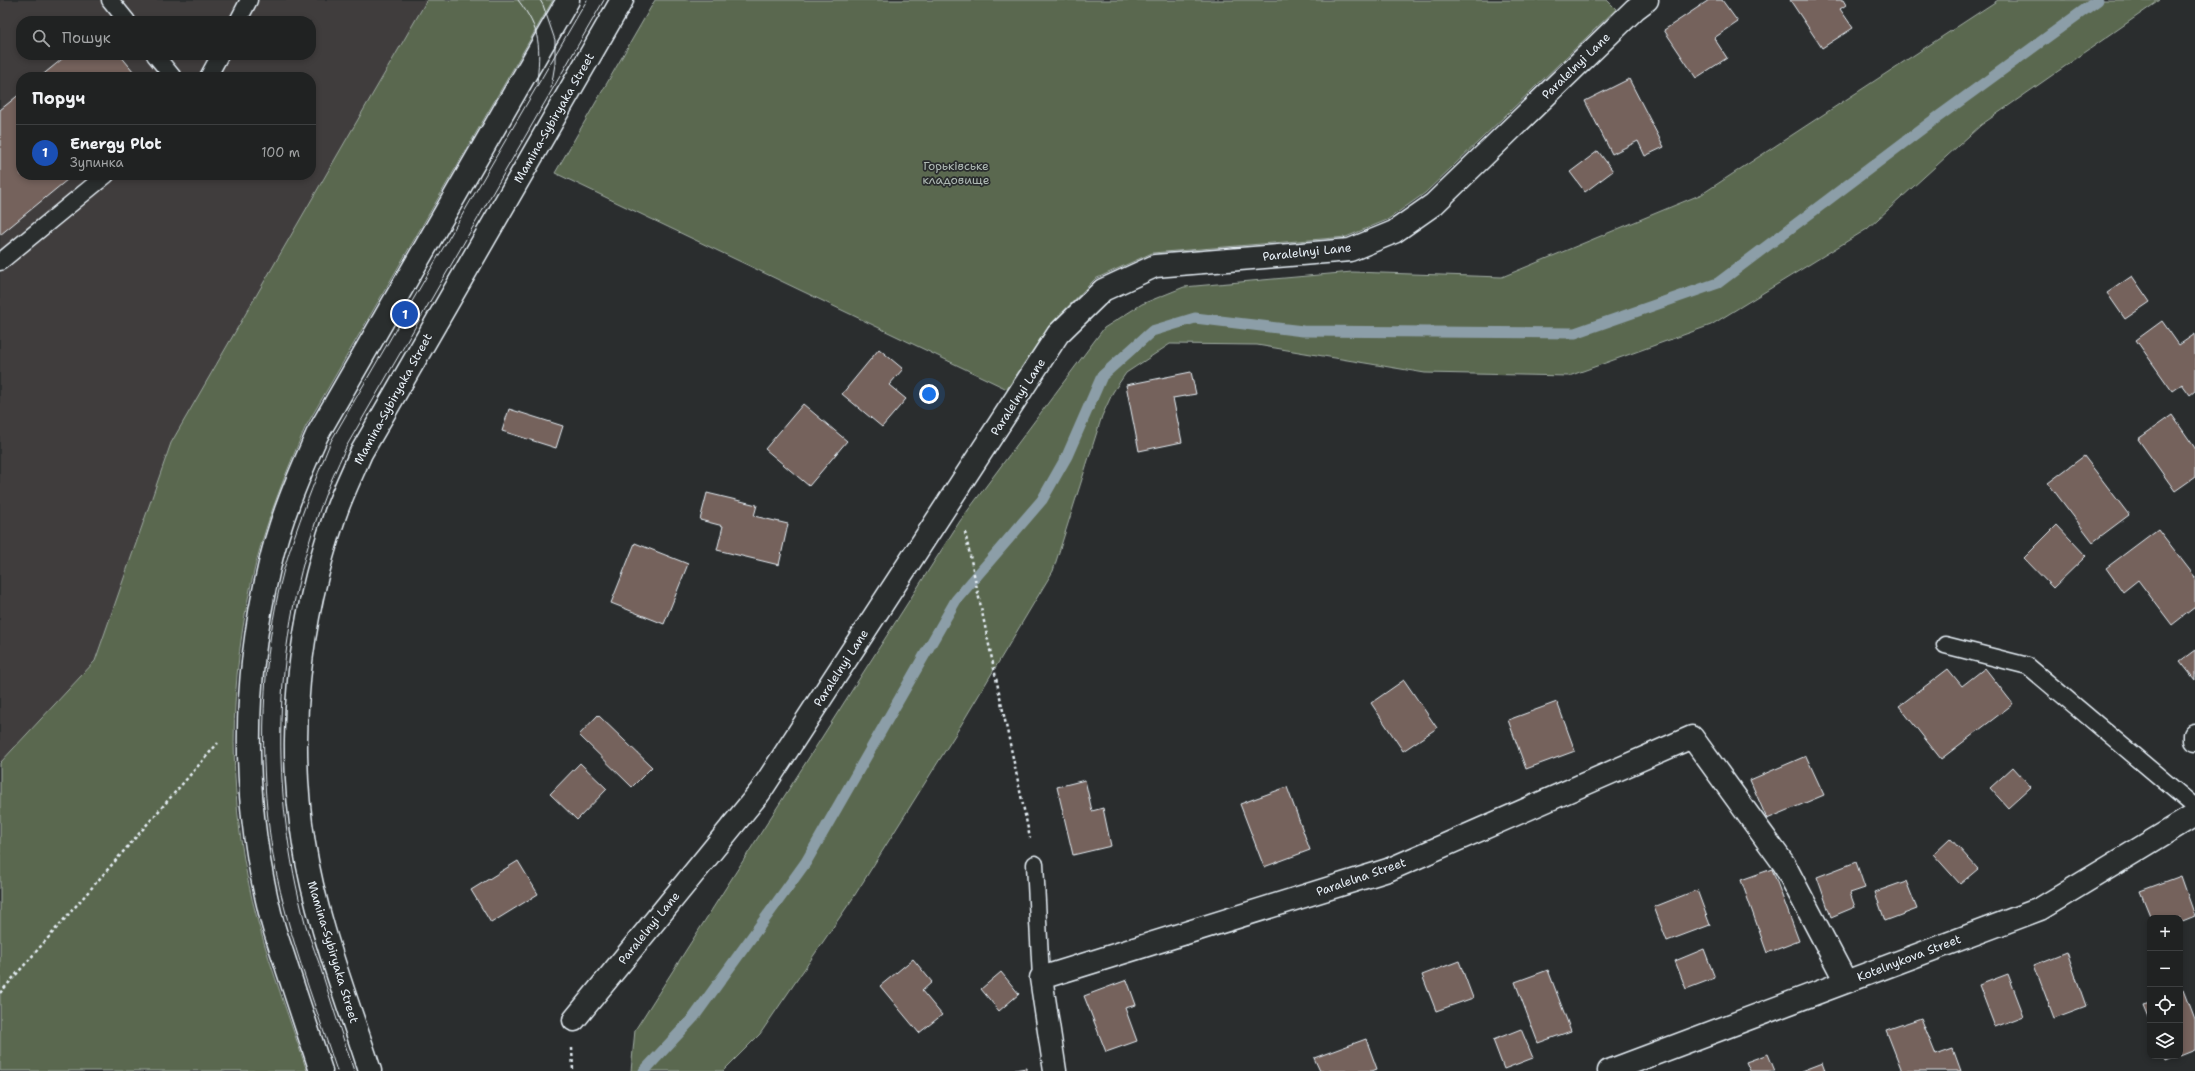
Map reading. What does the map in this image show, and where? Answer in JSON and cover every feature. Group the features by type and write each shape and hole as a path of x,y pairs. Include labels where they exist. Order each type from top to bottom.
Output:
{"street":[{"path":"321,1071 271,919 256,851 249,780 248,708 255,637 269,567 290,498 317,434 568,0"},
{"name":"Mamina-Sybiryaka Street","path":"370,1071 318,909 304,844 297,777 296,711 302,644 316,578 335,514 361,453 617,2"},
{"name":"Paralelnyi Lane","path":"574,1020 760,792 956,493 1058,334 1103,290 1155,266 1350,250 1394,232 1434,204 1636,3"},
{"path":"2195,734 2195,740"},
{"name":"Paralelna Street","path":"1041,978 1388,870 1692,737 1784,864 1846,982"},
{"name":"Kotelnykova Street","path":"1608,1071 2040,909 2195,815"},
{"path":"1041,978 1055,1071"}],"lane":[{"path":"110,0 123,16"},
{"path":"241,16 249,0"},
{"path":"159,60 169,72"},
{"path":"211,72 217,60"},
{"path":"0,262 100,180"},
{"path":"1945,645 2028,666 2195,807"},
{"path":"1036,864 1041,978"}],"path":[{"path":"956,493 1036,864"},
{"path":"0,993 248,708"}],"shaded area":[{"path":"0,0 427,0 171,443 95,661 0,763"}],"green space":[{"path":"427,0 553,0 305,428 272,511 256,563 246,607 235,697 234,742 240,834 248,878 263,941 307,1071 0,1071 0,763 95,661 171,443"},
{"name":"Горьківське кладовище","path":"655,0 1607,0 1616,9 1425,193 1387,220 1346,237 1152,253 1095,279 1049,326 1007,389 555,173"},
{"path":"1998,0 2160,0 1981,125 1867,229 1711,325 1569,376 1425,373 1257,345 1170,344 1126,373 1113,392 1102,416 1053,571 955,735 853,898 760,1034 723,1071 631,1071 635,1030 960,521 1104,328 1142,304 1184,287 1352,272 1502,277 1702,194"}],"building":[{"path":"1709,0 1722,0 1738,22 1714,38 1727,58 1696,78 1664,30"},
{"path":"1790,0 1843,0 1846,5 1840,9 1853,28 1822,48"},
{"path":"61,60 124,60 134,72 46,72"},
{"path":"1629,79 1664,147 1645,156 1638,141 1612,154 1585,101"},
{"path":"16,97 16,180 67,180 0,235 0,110"},
{"path":"1598,151 1613,171 1585,192 1570,172"},
{"path":"2132,276 2150,302 2125,319 2107,293"},
{"path":"2162,321 2179,345 2195,334 2195,391 2190,395 2182,384 2172,391 2136,340"},
{"path":"879,349 903,369 889,385 906,399 882,427 842,394"},
{"path":"1191,372 1196,394 1173,398 1182,442 1139,451 1126,385"},
{"path":"803,404 847,441 809,486 765,449"},
{"path":"509,409 563,426 556,448 502,431"},
{"path":"2172,415 2195,448 2195,477 2175,491 2138,439"},
{"path":"2084,456 2129,515 2093,542 2048,483"},
{"path":"707,493 757,505 754,516 788,524 779,565 717,550 723,526 700,520"},
{"path":"2057,525 2086,556 2053,588 2024,558"},
{"path":"2158,529 2195,577 2195,607 2172,625 2138,580 2123,592 2106,568"},
{"path":"635,543 688,564 664,624 611,603"},
{"path":"2195,650 2195,680 2180,661"},
{"path":"1985,668 2013,704 1941,759 1899,706 1948,669 1962,686"},
{"path":"1404,680 1437,728 1403,751 1371,703"},
{"path":"1557,702 1575,751 1526,769 1508,720"},
{"path":"598,715 652,767 632,787 579,735"},
{"path":"1806,756 1824,795 1767,819 1750,780"},
{"path":"580,763 607,789 577,820 550,794"},
{"path":"2013,767 2031,787 2008,808 1990,788"},
{"path":"1085,780 1092,811 1103,808 1111,846 1073,855 1057,787"},
{"path":"1287,787 1310,850 1264,867 1240,804"},
{"path":"1950,838 1978,869 1960,884 1933,854"},
{"path":"518,861 538,894 491,923 471,890"},
{"path":"1856,862 1865,888 1850,893 1855,907 1831,917 1817,877"},
{"path":"1772,869 1799,941 1767,953 1741,880"},
{"path":"2181,876 2195,916 2183,921 2183,915 2150,915 2140,891"},
{"path":"1906,881 1917,909 1885,921 1875,892"},
{"path":"1697,890 1710,925 1667,941 1654,907"},
{"path":"1704,949 1715,978 1686,989 1675,961"},
{"path":"2067,952 2086,1006 2054,1018 2034,965"},
{"path":"913,959 932,982 922,991 942,1015 919,1033 880,986"},
{"path":"1459,961 1473,998 1436,1011 1422,975"},
{"path":"1548,970 1571,1031 1538,1043 1515,982"},
{"path":"1001,972 1019,994 999,1011 981,989"},
{"path":"2008,974 2024,1016 1995,1027 1979,985"},
{"path":"1127,980 1136,1005 1125,1008 1137,1041 1106,1052 1084,996"},
{"path":"2183,990 2195,1019 2195,1050 2183,1055 2183,1023"},
{"path":"2147,1004 2147,1015 2143,1005"},
{"path":"1921,1018 1936,1055 1953,1049 1961,1071 1902,1071 1886,1030"},
{"path":"1521,1029 1533,1058 1504,1069 1493,1040"},
{"path":"1366,1039 1377,1069 1372,1071 1320,1071 1314,1058"},
{"path":"1768,1054 1775,1071 1750,1071 1746,1062"},
{"path":"2164,1059 2172,1059 2165,1062"},
{"path":"1822,1063 1825,1071 1801,1071"},
{"path":"1026,1068 1026,1071 1009,1071"}],"waterway":[{"path":"644,1071 694,1017 806,862 956,600 1042,500 1067,456 1102,376 1152,331 1195,318 1303,331 1575,333 1718,283 1931,122 2098,0"}],"tram line":[{"path":"518,0 532,21 538,40 539,60 537,84"},
{"path":"540,0 555,40 555,64 551,88"},
{"path":"337,1071 300,961 284,905 272,849 265,780 264,708 266,672 276,602 284,569 300,520 331,441 587,0"},
{"path":"354,1071 304,918 291,861 284,810 281,760 281,709 285,658 293,608 305,558 323,501 346,447 604,0"}],"place":[{"name":"Energy Plot","path":"405,314"}]}
